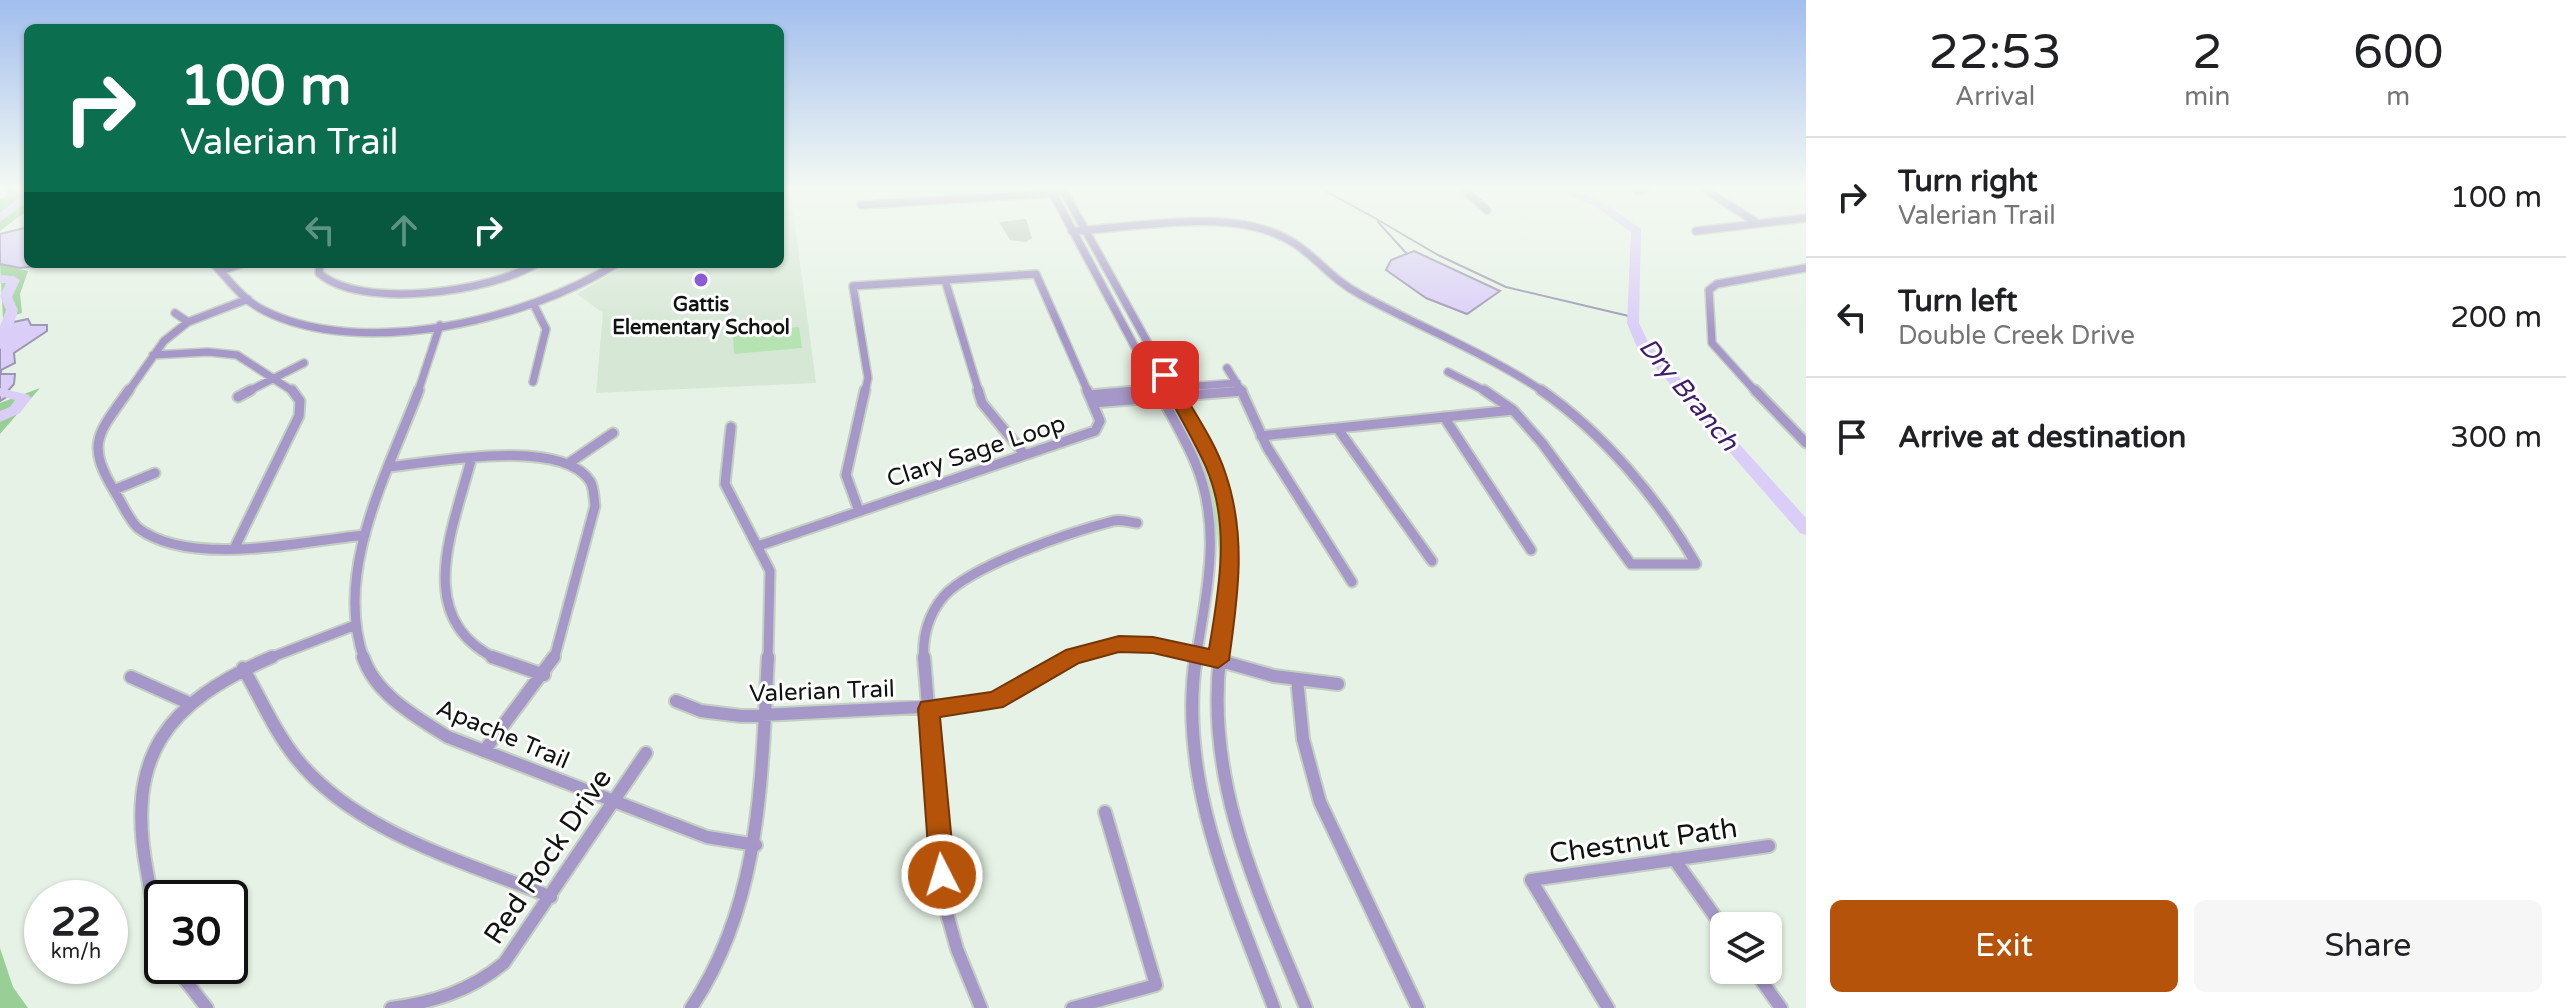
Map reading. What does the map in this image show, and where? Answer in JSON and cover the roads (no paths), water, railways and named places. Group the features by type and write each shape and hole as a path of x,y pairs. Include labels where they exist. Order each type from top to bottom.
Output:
{"street":[{"path":"1074,235 1195,461 1207,496 1212,530 1191,708 1204,804 1274,1008"},
{"path":"1088,235 1216,469 1228,515 1231,571 1218,660 1215,706 1218,752 1233,818 1306,1008"},
{"path":"1281,235 1293,239 1357,293 1508,368 1568,409 1595,432 1681,538 1696,564 1631,564 1530,427 1513,410 1485,391 1448,372"},
{"path":"218,268 248,299 273,315 321,327 372,329 440,325 497,316 575,288 609,268"},
{"path":"221,271 230,268"},
{"path":"320,268 319,273 329,285 346,291 374,292 487,284 525,268"},
{"path":"1806,268 1717,284 1709,290 1710,340 1715,350 1806,443"},
{"name":"Clary Sage Loop","path":"758,546 1095,431 1100,421 1036,274 853,286 868,378 846,475 859,511"},
{"path":"945,280 982,403 1025,455"},
{"path":"248,299 188,322 153,355 106,421 98,439 98,464 137,527 157,540 184,548 234,549 365,535"},
{"path":"533,382 546,329 534,305"},
{"path":"175,313 188,322"},
{"name":"Apache Trail","path":"440,325 365,535 352,586 353,626 366,662 396,702 429,727 707,837 756,845"},
{"path":"153,355 228,353 244,358 297,394 300,412 234,549"},
{"path":"238,397 304,363"},
{"path":"1227,368 1240,387 1261,436 1352,582"},
{"path":"1091,399 1240,387"},
{"path":"1261,436 1513,410"},
{"path":"1444,417 1531,550"},
{"path":"691,1008 712,974 756,845 765,716 772,584 758,546 725,484 731,427"},
{"path":"1338,429 1432,561"},
{"path":"569,463 613,433"},
{"path":"389,467 532,456 569,463 590,479 595,506 559,646 544,675 484,751"},
{"path":"471,460 444,571 447,609 459,633 471,645 487,655 544,675"},
{"path":"114,490 155,473"},
{"path":"981,1008 957,949 944,903 924,634 931,616 948,591 977,573 1116,520 1137,523"},
{"path":"150,880 139,805 147,768 156,750 191,704 243,668 353,626"},
{"name":"Valerian Trail","path":"676,701 723,715 929,709 995,700 1087,650 1137,643 1196,653 1297,679 1338,684"},
{"path":"243,668 295,757 341,804 371,822 551,897"},
{"path":"131,677 191,704"},
{"path":"1297,679 1303,739 1320,802 1418,1008"},
{"name":"Red Rock Drive","path":"391,1008 436,1002 477,985 519,947 646,753"},
{"path":"1072,1008 1156,985 1105,812"},
{"name":"Chestnut Path","path":"1608,1008 1531,880 1769,846"},
{"path":"1674,859 1712,912"},
{"path":"188,984 207,1008"},
{"path":"1764,984 1781,1008"}],"waterway":[{"path":"1390,235 1407,254"},
{"path":"1404,235 1506,287 1633,317"},
{"name":"Dry Branch","path":"1637,235 1633,323 1643,345 1806,529"},
{"path":"0,279 14,280 6,297 12,310 0,345"},
{"path":"0,392 24,398 15,410 0,417"}],"place":[{"name":"Gattis Elementary School","path":"701,280"}]}
